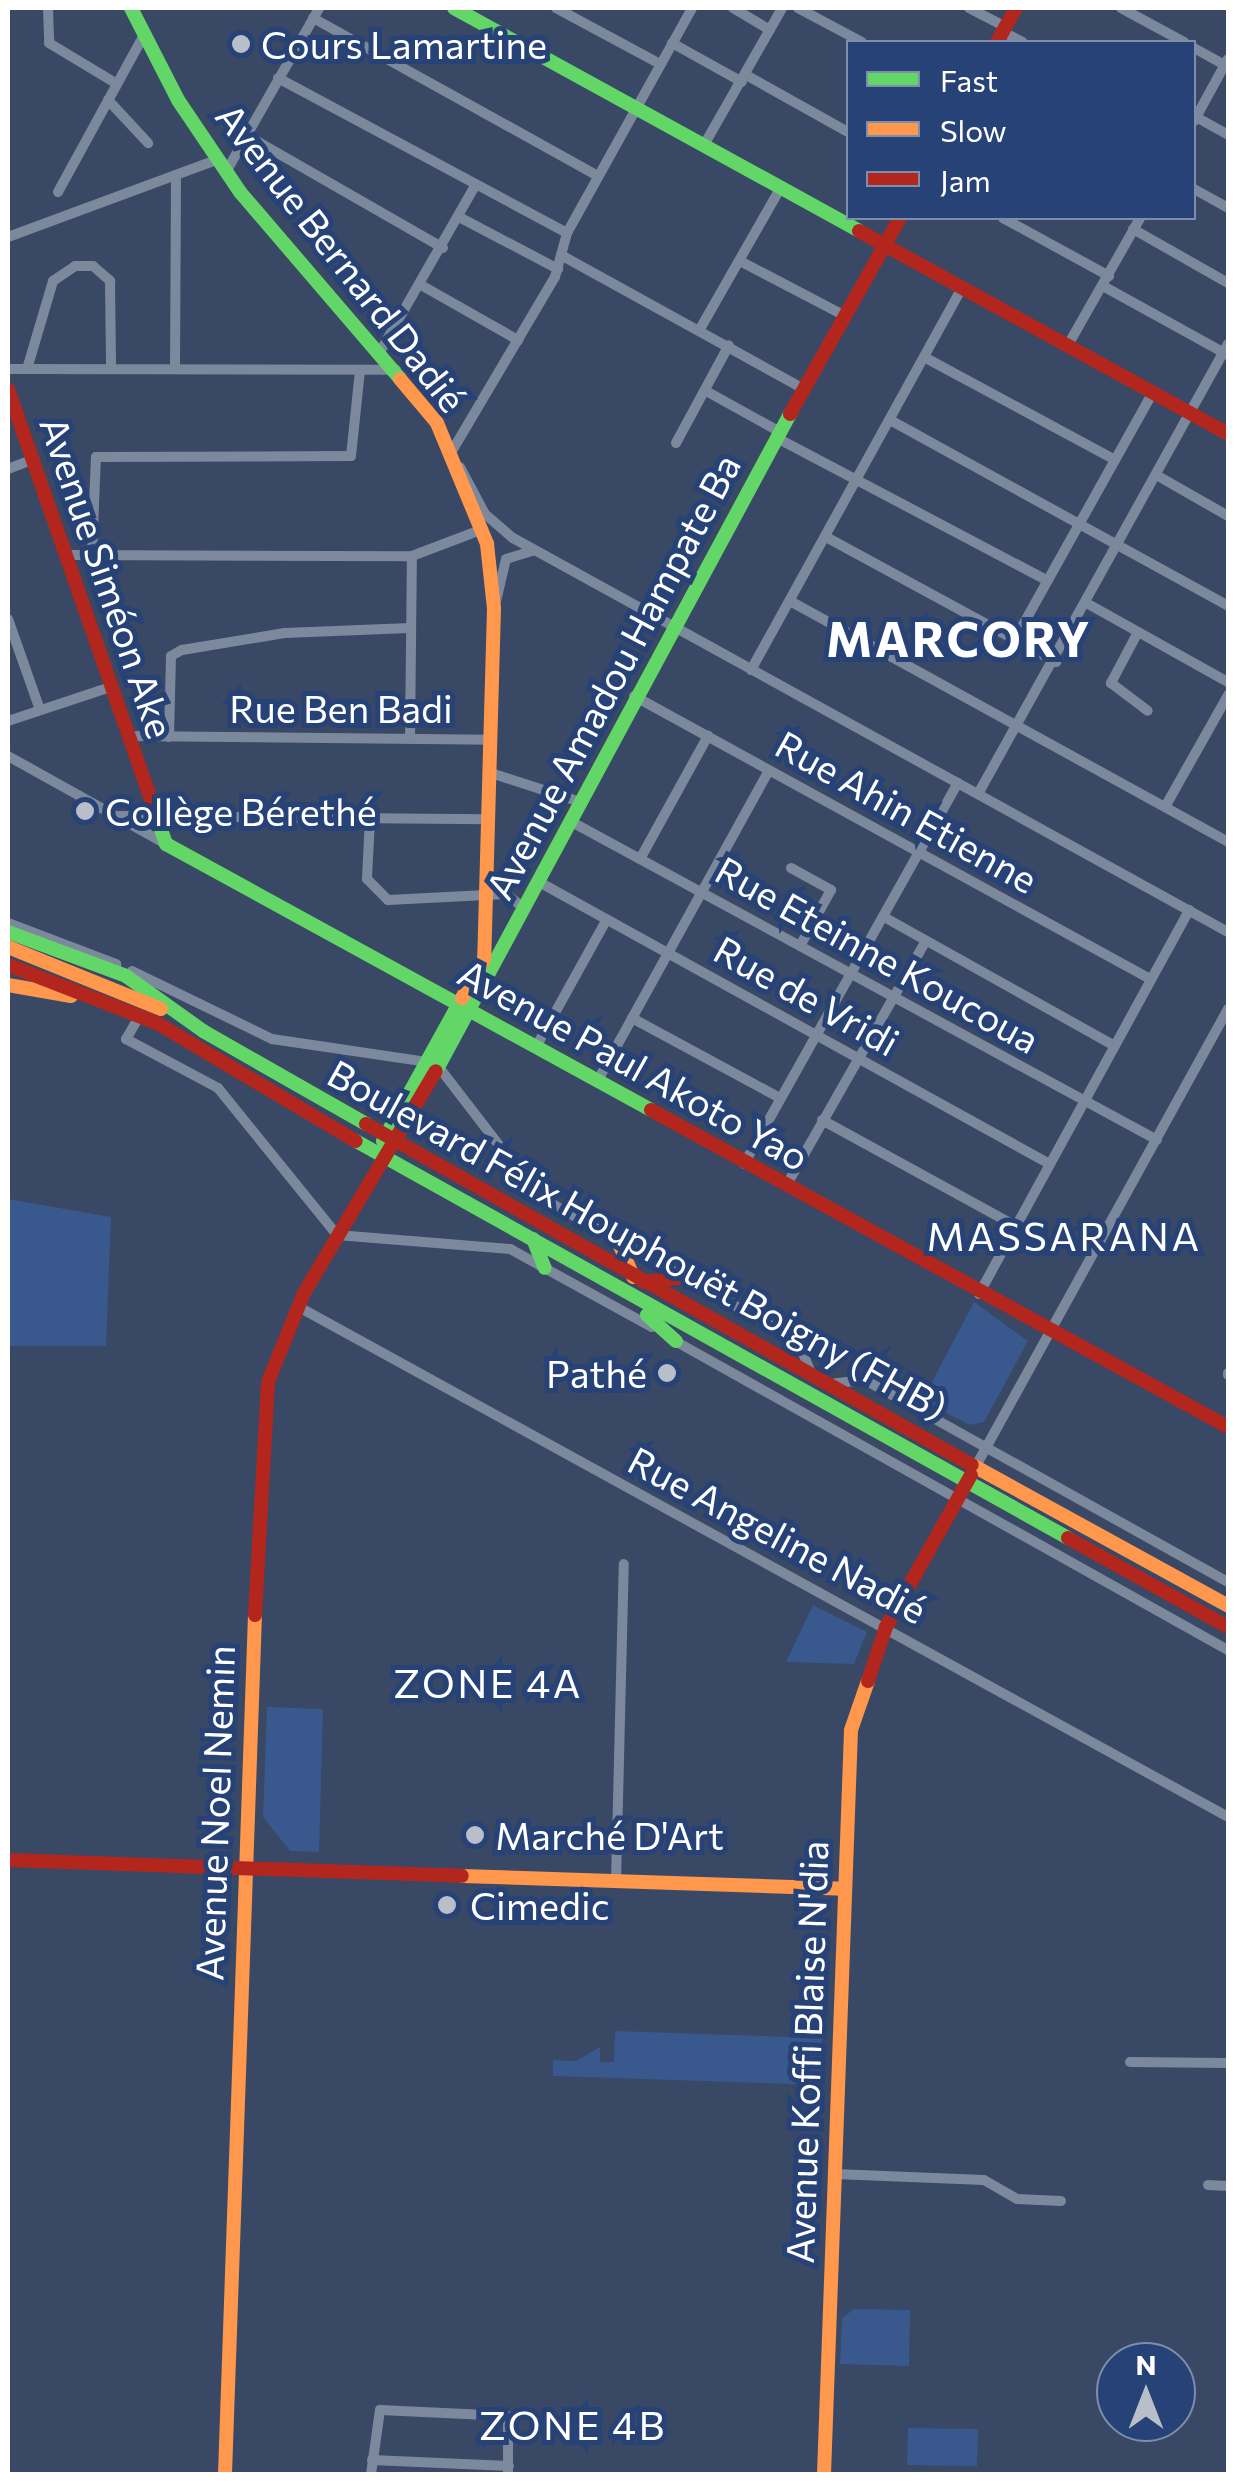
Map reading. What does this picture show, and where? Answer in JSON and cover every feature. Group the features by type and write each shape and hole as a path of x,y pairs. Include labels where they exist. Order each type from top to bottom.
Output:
{"main road":[{"name":"Avenue Bernard Dadié","path":"131,8 143,37 221,166 398,370 452,451 483,529 494,608 488,900 478,970"},
{"path":"454,8 1228,434"},
{"path":"1002,34 1016,8"},
{"name":"Avenue Amadou Hampate Ba","path":"392,1137 539,882 634,696 899,220"},
{"name":"Avenue Siméon Ake","path":"8,389 166,844"},
{"name":"Avenue Paul Akoto Yao","path":"166,844 465,1006 978,1295 1228,1427"},
{"path":"8,932 122,970 203,1031"},
{"name":"Boulevard Félix Houphouët Boigny (FHB)","path":"8,947 67,966 203,1031 637,1280 1228,1604"},
{"name":"Boulevard Félix Houphouët Boigny (FHB)","path":"8,965 116,1002 381,1157 1228,1627"},
{"name":"Avenue Amadou Hampate Ba","path":"465,1006 478,970"},
{"name":"Boulevard Félix Houphouët Boigny (FHB)","path":"8,985 88,1000 224,1065"},
{"name":"Avenue Noel Nemin","path":"224,2474 260,1445 268,1382 297,1306 392,1137"},
{"path":"532,1239 545,1268"},
{"path":"618,1241 637,1280 682,1277"},
{"path":"626,1294 676,1341"},
{"name":"Avenue Koffi Blaise N'dia","path":"824,2474 851,1730 887,1631 976,1464"},
{"path":"8,1860 844,1889"}],"street":[{"path":"48,8 49,44 117,84"},
{"path":"556,8 660,64"},
{"path":"452,451 558,269 568,233 692,8"},
{"path":"734,8 770,30"},
{"path":"704,145 782,8"},
{"path":"798,8 858,40"},
{"path":"970,8 1002,34"},
{"path":"1120,8 1180,40"},
{"path":"8,236 176,175 221,166 246,135 316,13 598,176"},
{"path":"58,192 143,37"},
{"path":"672,43 846,131"},
{"path":"1196,49 1227,64 1196,117"},
{"path":"278,78 568,233"},
{"path":"108,100 148,143"},
{"path":"1196,119 1228,135"},
{"path":"246,135 443,248"},
{"path":"175,370 176,175"},
{"path":"381,350 422,285 475,186"},
{"path":"700,328 781,186"},
{"path":"1196,190 1228,208"},
{"path":"459,217 558,269"},
{"path":"978,794 1090,605 1227,351 1006,220"},
{"path":"1068,346 1139,220"},
{"path":"1134,229 1228,283"},
{"path":"561,255 700,328 804,390"},
{"path":"740,260 845,316"},
{"path":"28,369 53,281 75,266 93,266 110,281 111,369"},
{"path":"422,285 518,340"},
{"path":"751,670 962,287"},
{"path":"676,444 729,346"},
{"path":"924,357 1116,460"},
{"path":"8,369 398,370"},
{"path":"92,554 96,457 351,456 360,370"},
{"path":"706,392 858,481 1048,581"},
{"path":"1014,639 1153,392"},
{"path":"890,420 1228,606"},
{"path":"8,469 32,460"},
{"path":"460,468 490,519 534,551 1228,932"},
{"path":"1158,476 1228,516"},
{"path":"66,555 412,556 483,529"},
{"path":"826,536 1056,662"},
{"path":"494,608 506,558 534,551"},
{"path":"410,739 412,556"},
{"path":"790,601 1228,842"},
{"path":"1090,605 1228,682"},
{"path":"8,619 11,640 40,710"},
{"path":"168,737 171,656 182,650 285,633 410,628"},
{"path":"1138,632 1111,684 1148,712"},
{"path":"8,721 111,686"},
{"path":"1166,807 1228,694"},
{"name":"Rue Ahin Etienne","path":"634,696 1150,979"},
{"name":"Rue Ben Badi","path":"129,736 492,740"},
{"path":"640,859 708,736"},
{"name":"Avenue Paul Akoto Yao","path":"8,756 166,844"},
{"path":"598,1080 770,770"},
{"path":"491,773 580,802"},
{"path":"744,1164 958,783"},
{"path":"115,816 490,819"},
{"path":"370,819 370,888 394,901 488,900 506,894 524,909"},
{"name":"Rue Eteinne Koucoua","path":"570,821 1156,1140"},
{"path":"791,868 831,890 800,946"},
{"name":"Rue de Vridi","path":"539,882 1046,1162"},
{"path":"978,1295 1046,1162 1188,910"},
{"path":"884,917 1111,1044"},
{"path":"536,1046 607,918"},
{"path":"8,923 272,1039 433,1064 538,1196 798,1341 811,1373"},
{"path":"786,1186 926,940"},
{"path":"976,1464 1052,1333 1228,1009"},
{"path":"632,1018 780,1098"},
{"path":"136,1022 126,1039 218,1088 336,1235 500,1247 545,1268 1228,1650"},
{"path":"822,1120 1014,1225"},
{"name":"Rue Angeline Nadié","path":"297,1306 1228,1817"},
{"path":"830,1384 865,1380 1228,1582"},
{"path":"616,1882 624,1564"},
{"path":"1130,2062 1228,2064"},
{"path":"835,2174 984,2180 1017,2199 1060,2201"},
{"path":"1208,2186 1228,2186"},
{"path":"371,2474 372,2460 380,2410 490,2415 512,2421 508,2470 372,2460"}],"shaded area":[{"path":"8,1199 111,1217 106,1346 8,1346"},
{"path":"974,1302 1028,1341 984,1422 970,1425 922,1401"},
{"path":"813,1605 867,1632 854,1664 786,1662"},
{"path":"267,1707 323,1709 319,1852 290,1851 263,1817"},
{"path":"615,2031 822,2038 820,2085 553,2076 553,2060 576,2061 600,2047 600,2062 614,2062"},
{"path":"854,2309 910,2310 909,2366 840,2364 842,2318"},
{"path":"908,2428 978,2429 977,2466 907,2465"}],"traffic: fast":[{"path":"131,8 178,100 240,192 400,379"},
{"path":"454,8 859,231"},
{"path":"436,1071 790,414"},
{"path":"155,812 166,844 651,1110"},
{"path":"8,932 126,976 203,1031 366,1124"},
{"path":"383,1141 462,998"},
{"path":"356,1141 1068,1538"},
{"path":"533,1239 545,1268"},
{"path":"647,1315 676,1341"}],"traffic: slow":[{"path":"400,379 437,423 487,544 494,608 484,959 462,998"},
{"path":"8,947 161,1009"},
{"path":"8,985 71,996"},
{"path":"618,1241 633,1277"},
{"path":"972,1465 1228,1606"},
{"path":"225,2474 255,1615"},
{"path":"824,2474 851,1730 868,1681"},
{"path":"462,1876 844,1889"}],"traffic: jam":[{"path":"998,40 1016,8"},
{"path":"790,414 899,220"},
{"path":"859,231 1228,434"},
{"path":"8,389 155,812"},
{"path":"8,965 157,1023 356,1141"},
{"path":"255,1615 268,1382 304,1293 436,1071"},
{"path":"651,1110 1228,1427"},
{"path":"366,1124 972,1465"},
{"path":"643,1282 682,1277"},
{"path":"868,1681 886,1627 971,1475"},
{"path":"1068,1538 1228,1627"},
{"path":"8,1860 462,1876"}],"place":[{"name":"Cours Lamartine","path":"241,44"},
{"name":"Collège Bérethé","path":"85,811"},
{"name":"Pathé","path":"667,1373"},
{"name":"Marché D'Art","path":"475,1835"},
{"name":"Cimedic","path":"447,1905"}],"district":[{"name":"MARCORY","path":"959,638"},
{"name":"MASSARANA","path":"1064,1235"},
{"name":"ZONE 4A","path":"488,1682"},
{"name":"ZONE 4B","path":"573,2424"}]}
